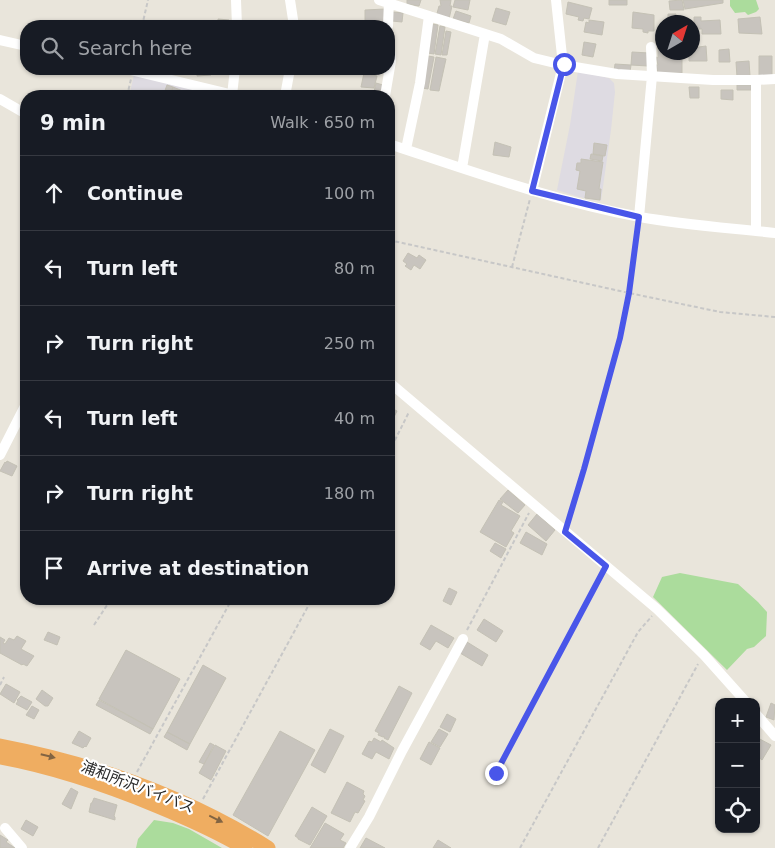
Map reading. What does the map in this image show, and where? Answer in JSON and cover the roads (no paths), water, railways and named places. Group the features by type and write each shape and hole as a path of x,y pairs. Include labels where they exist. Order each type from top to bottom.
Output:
{"highway":[{"name":"浦和所沢バイパス","path":"0,746 79,764 131,782 198,810 239,830 268,848"},
{"name":"浦和所沢バイパス","path":"0,758 26,762 78,776 130,794 186,818 244,848"}],"street":[{"path":"236,0 236,20"},
{"path":"290,0 293,20"},
{"path":"379,0 501,39 534,58 564,64 617,74 714,80 775,79"},
{"path":"532,191 564,64 556,0"},
{"path":"388,20 390,2"},
{"path":"406,149 420,83 429,16"},
{"path":"462,168 485,34"},
{"path":"0,40 20,45"},
{"path":"639,217 652,76 652,47"},
{"path":"149,75 211,90"},
{"path":"235,75 235,90"},
{"path":"286,90 289,75"},
{"path":"386,90 389,75"},
{"path":"756,80 756,231"},
{"path":"0,99 20,111"},
{"path":"395,146 532,191 639,217 697,226 775,233"},
{"path":"395,387 657,609 704,655 742,698"},
{"path":"0,455 20,416"},
{"path":"350,848 369,817 463,639"},
{"path":"760,719 775,736"},
{"path":"5,828 22,848"}]}
